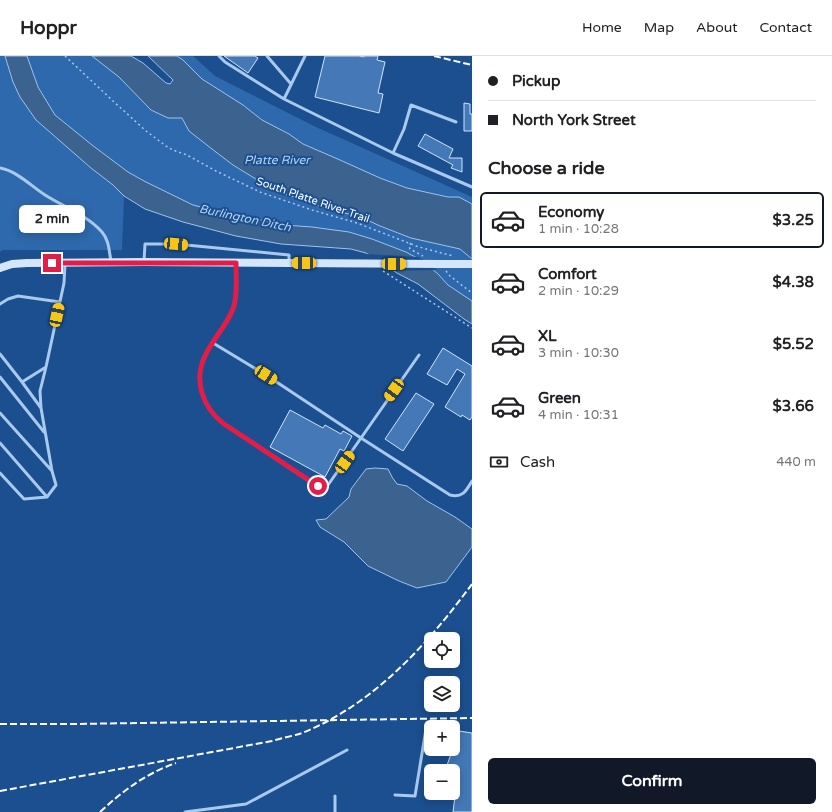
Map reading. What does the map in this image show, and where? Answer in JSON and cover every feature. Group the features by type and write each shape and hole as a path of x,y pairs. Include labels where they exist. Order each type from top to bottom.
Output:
{"main road":[{"path":"0,268 12,264 27,263 111,262 378,264 426,261 444,267 472,264"}],"lane":[{"path":"219,56 225,62 284,99 393,153 472,187"},
{"path":"267,56 291,84"},
{"path":"284,99 304,56"},
{"path":"393,153 404,129 411,105 456,122"},
{"path":"0,168 13,172 44,194 92,221 103,233 107,241 111,262"},
{"path":"144,262 145,244 176,244 289,255 289,263"},
{"path":"0,473 24,499 47,496 56,485 45,433 40,392 64,283 65,263"},
{"path":"236,263 236,291 234,308 205,355 201,365 200,374 202,393 205,402 216,418 224,424 318,486 328,485 419,355"},
{"path":"0,304 8,299 18,296 60,302"},
{"path":"213,343 266,375 450,495 455,496 463,494 466,492 472,481"},
{"path":"0,354 41,408"},
{"path":"22,382 46,367"},
{"path":"0,377 45,433"},
{"path":"0,413 52,471"},
{"path":"0,443 47,496"},
{"path":"395,795 415,796 424,741"},
{"path":"185,812 246,804 347,750"},
{"path":"336,796 336,812"}],"path":[{"name":"South Platte River Trail","path":"65,56 113,101 166,146 173,150 187,155 260,192 356,223 419,247 454,256"},
{"path":"411,243 409,246 410,249 426,261"},
{"path":"378,264 382,271 472,328"},
{"path":"444,267 450,276 472,293"}],"shaded area":[{"path":"0,56 5,56 13,82 36,120 124,196 122,250 3,250 0,252"},
{"path":"27,56 92,56 119,77 151,110 168,118 182,118 189,131 233,165 271,189 363,218 411,238 460,249 472,259 472,301 448,285 427,264 406,252 372,239 349,232 284,225 193,205 144,181 128,172 55,115 38,87"},
{"path":"177,56 193,56 215,76 316,127 472,197 472,204 459,197 448,197 407,188 380,178 303,144 289,134 262,120 243,105 202,79"}],"water":[{"name":"Burlington Ditch","path":"5,56 27,56 38,87 55,115 128,172 193,205 284,225 349,232 406,252 426,264 448,285 472,301 472,324 418,284 397,273 366,253 351,249 281,244 236,236 183,222 145,209 124,196 36,120 20,97 13,82"},
{"name":"Platte River","path":"92,56 131,56 143,63 166,83 170,84 173,80 148,56 177,56 202,79 243,105 262,120 289,134 303,144 380,178 407,188 448,197 459,197 472,204 472,259 460,249 411,238 363,218 319,206 272,189 233,165 189,131 182,118 168,118 151,110 119,77"},
{"path":"366,469 388,469 397,484 407,486 427,501 455,517 472,529 472,547 446,582 417,588 399,581 368,566 344,542 320,527 316,520 326,519 349,497 351,489"}],"pier":[{"path":"366,254 418,257 428,262 437,270 391,271"}],"building":[{"path":"224,56 255,56 258,58 248,73"},
{"path":"325,56 378,56 377,60 385,62 378,93 383,94 379,113 315,97"},
{"path":"464,103 470,104 470,114 472,114 472,131 464,131"},
{"path":"425,134 453,149 449,158 462,158 462,172 451,168 453,165 418,146"},
{"path":"443,348 472,366 472,417 470,420 462,415 461,417 445,407 465,374 457,369 447,385 427,374"},
{"path":"416,393 434,404 403,451 385,439"},
{"path":"290,410 323,428 325,425 341,434 343,431 352,436 344,451 340,449 325,477 270,447"},
{"path":"460,731 472,733 472,812 453,812 454,800 460,800 460,764 447,764 450,756 460,756"}],"railway":[{"path":"434,56 472,65"},
{"path":"0,791 272,741 302,733 328,721 353,706 376,689 437,629 472,584"},
{"path":"0,724 472,718"},
{"path":"100,812 135,783 154,772 176,763"}],"route":[{"path":"52,263 236,263 236,291 234,308 205,355 201,365 200,383 205,402 216,418 224,424 318,486"}]}
